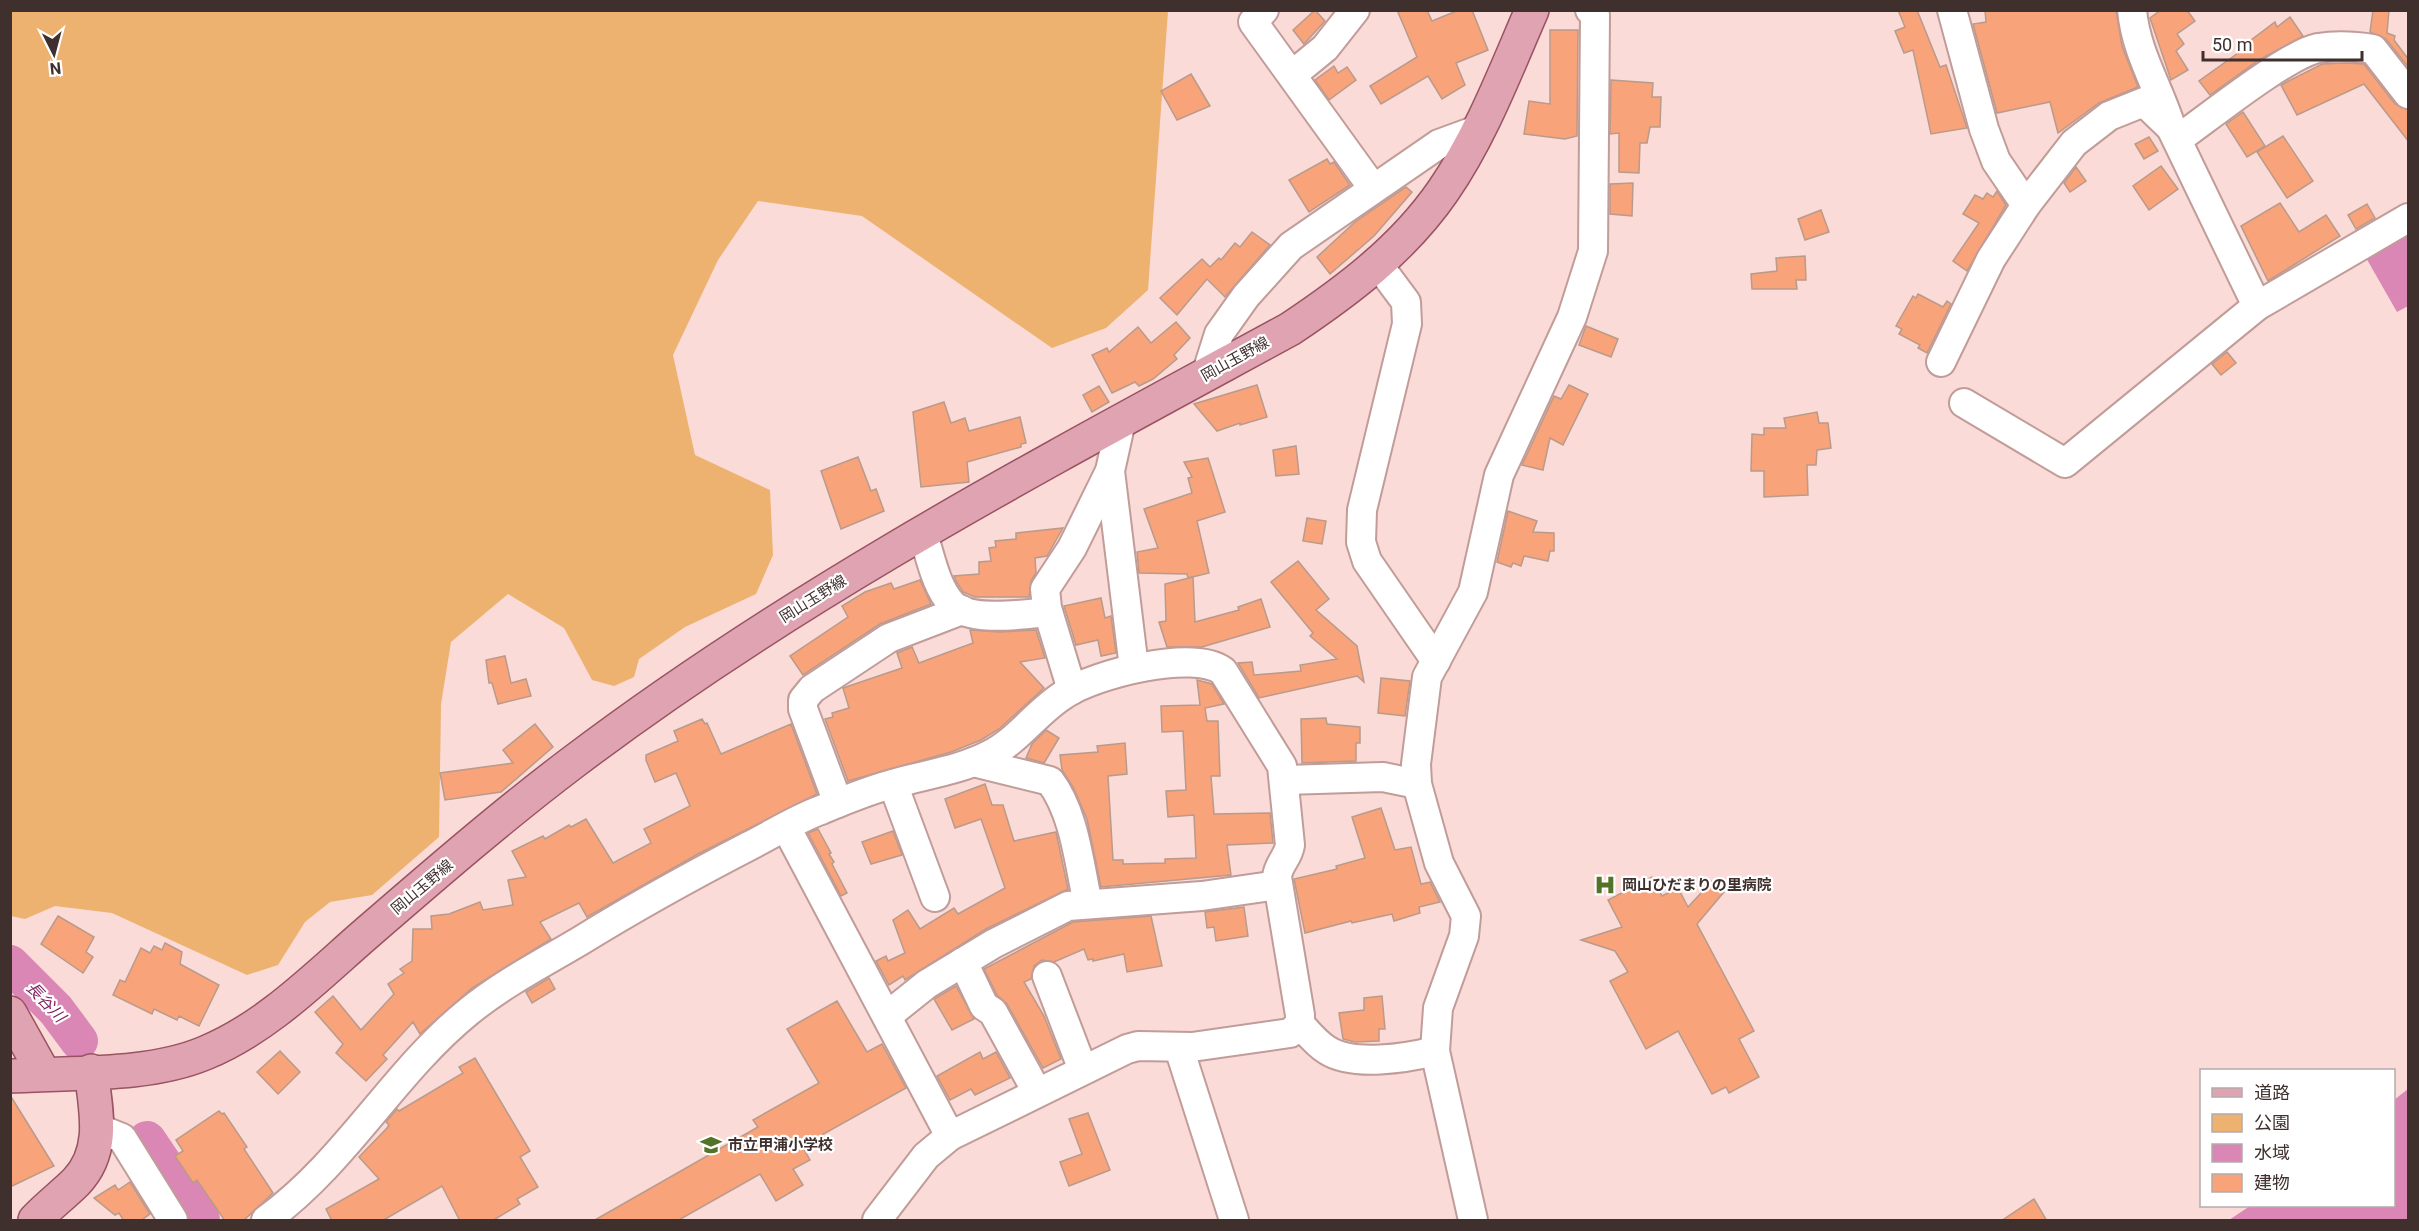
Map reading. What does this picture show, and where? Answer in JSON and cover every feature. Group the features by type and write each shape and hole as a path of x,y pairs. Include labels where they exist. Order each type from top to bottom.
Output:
{"main road":[{"name":"岡山玉野線","path":"10,1076 148,1068 205,1053 250,1030 288,1002 404,901 572,763 749,639 922,531 1290,329 1358,281 1420,220 1442,192 1480,129 1532,10"},
{"path":"10,1013 44,1074"},
{"path":"35,1221 89,1167 95,1153 97,1128 91,1071"}],"street":[{"path":"1264,10 1253,22 1373,188"},
{"path":"1292,75 1324,48 1355,10"},
{"path":"1952,10 1971,88 1988,140 1996,161 2026,205"},
{"path":"2132,10 2141,57 2164,102 2175,135 2257,306"},
{"path":"1473,1221 1435,1051 1438,1008 1464,936 1466,916 1439,863 1417,784 1416,764 1427,677 1473,592 1499,475 1572,317 1593,251 1597,12"},
{"path":"2175,135 2288,62 2316,49 2347,45 2373,49 2409,94"},
{"path":"1941,362 1991,260 2026,205 2074,143 2109,116 2144,102 2175,135"},
{"path":"1206,375 1219,334 1246,296 1291,246 1439,144 1480,129"},
{"path":"1964,403 2065,464 2257,306 2409,218"},
{"path":"1377,263 1406,302 1407,324 1362,510 1361,542 1367,561 1436,661"},
{"path":"1072,690 1048,612 1045,589 1072,548 1110,471 1121,421"},
{"path":"1110,471 1134,668"},
{"path":"922,531 939,583 953,605 962,610 1000,616 1048,612"},
{"path":"838,803 803,709 803,700 812,689 889,638 962,610"},
{"path":"266,1221 288,1204 338,1156 433,1046 469,1011 658,893 838,803 893,784 973,762 991,754 1023,732 1062,695 1072,690 1134,668 1202,662 1223,671 1275,753 1285,780 1290,844 1288,854 1278,868 1278,885 1300,1015 1299,1024 1290,1032 1179,1048 1138,1046 1083,1070 950,1136 926,1156 877,1221"},
{"path":"973,762 1050,781 1059,793 1070,824 1088,904"},
{"path":"1285,780 1383,777 1417,784"},
{"path":"893,784 935,897"},
{"path":"786,827 950,1136"},
{"path":"887,1016 927,984 963,962 1068,906 1202,896 1278,885"},
{"path":"963,962 984,1006 993,1012 1037,1092"},
{"path":"1047,976 1083,1070"},
{"path":"1299,1024 1328,1051 1341,1056 1389,1060 1435,1051"},
{"path":"1179,1048 1234,1221"},
{"path":"97,1128 122,1138 173,1221"}],"green space":[{"path":"10,11 1168,11 1148,290 1106,328 1052,348 862,216 758,201 718,260 673,355 695,455 770,490 773,555 756,594 685,627 639,659 634,677 614,686 592,680 564,628 508,594 451,642 441,704 439,837 372,895 330,902 305,922 278,965 247,975 112,913 55,906 25,919 11,916"}],"water":[{"path":"2408,229 2408,306 2397,312 2365,256"},
{"path":"2408,1089 2408,1220 2229,1220 2248,1207 2395,1207 2395,1099"}],"building":[{"path":"1315,10 1325,21 1304,44 1293,30"},
{"path":"1397,10 1427,10 1432,21 1459,10 1472,10 1488,50 1456,63 1465,85 1442,99 1428,76 1381,104 1370,86 1417,57"},
{"path":"1898,10 1917,10 1940,67 1946,65 1967,128 1931,134 1913,50 1904,53 1895,31 1905,27"},
{"path":"1985,10 2116,10 2122,46 2138,87 2099,103 2058,133 2050,102 1997,113 1973,24 1986,22"},
{"path":"2161,10 2187,10 2195,21 2177,34 2184,44 2176,51 2188,70 2171,80 2150,18"},
{"path":"2373,10 2389,10 2387,33 2395,36 2394,40 2409,60 2409,68 2386,39 2370,32"},
{"path":"2290,17 2303,36 2259,60 2210,95 2199,81 2245,48 2243,46 2275,22 2277,27"},
{"path":"1550,30 1578,30 1577,136 1565,139 1524,134 1529,101 1550,104"},
{"path":"2322,64 2364,64 2395,104 2409,110 2409,142 2364,84 2297,115 2281,85"},
{"path":"1334,66 1338,73 1347,67 1356,80 1329,100 1315,80"},
{"path":"1191,74 1210,106 1177,120 1161,91"},
{"path":"1611,80 1653,83 1652,97 1661,97 1660,127 1650,127 1647,143 1640,143 1639,173 1619,172 1619,133 1610,134"},
{"path":"2243,112 2265,146 2247,157 2226,124"},
{"path":"2283,136 2313,181 2287,198 2257,152"},
{"path":"2149,137 2158,151 2144,159 2135,144"},
{"path":"1327,159 1330,164 1334,162 1350,185 1309,212 1289,180"},
{"path":"2161,166 2178,189 2149,210 2133,186"},
{"path":"2076,167 2086,181 2070,192 2064,183"},
{"path":"1633,183 1632,216 1610,214 1610,184"},
{"path":"1406,187 1412,192 1374,236 1330,274 1317,257 1355,222"},
{"path":"1997,191 2006,205 1967,271 1953,261 1979,223 1963,214 1975,195 1983,199 1987,193 1993,197"},
{"path":"2280,203 2299,232 2326,215 2340,236 2268,281 2241,226"},
{"path":"2367,204 2375,218 2356,229 2348,215"},
{"path":"1821,210 1829,232 1805,240 1798,219"},
{"path":"1252,232 1270,245 1225,297 1207,279 1177,315 1160,298 1202,259 1210,267 1219,258 1221,260 1235,243 1240,247"},
{"path":"1805,256 1806,280 1796,280 1797,289 1752,289 1751,274 1777,271 1776,258"},
{"path":"1918,294 1943,307 1947,301 1951,304 1927,353 1918,348 1920,345 1899,334 1902,329 1896,326 1913,296 1916,298"},
{"path":"1176,322 1190,338 1174,355 1177,359 1153,379 1139,386 1135,382 1112,393 1092,355 1107,348 1109,352 1138,327 1151,343"},
{"path":"1586,326 1618,339 1611,357 1579,345"},
{"path":"2227,352 2236,363 2221,375 2212,364"},
{"path":"1257,385 1267,417 1217,431 1194,404"},
{"path":"1569,385 1588,394 1563,445 1550,438 1543,470 1522,465 1554,396 1561,399"},
{"path":"1099,386 1109,402 1092,412 1083,395"},
{"path":"944,402 951,423 965,418 969,431 1020,417 1026,443 1021,444 1021,447 967,462 969,482 921,487 913,412"},
{"path":"1817,412 1819,423 1828,423 1831,448 1817,450 1816,465 1807,465 1808,495 1764,497 1764,471 1751,471 1752,434 1764,435 1764,428 1786,428 1784,418"},
{"path":"1296,446 1299,474 1276,476 1273,450"},
{"path":"858,457 871,491 876,489 884,511 841,529 821,471"},
{"path":"1208,458 1225,512 1197,521 1209,573 1188,578 1187,574 1139,573 1137,552 1158,548 1144,509 1192,493 1188,478 1192,477 1184,462"},
{"path":"1508,511 1537,521 1533,532 1554,533 1554,551 1550,551 1548,561 1524,556 1521,566 1513,563 1511,567 1497,562"},
{"path":"1307,518 1326,521 1322,544 1303,541"},
{"path":"1063,528 1047,556 1035,558 1036,573 1031,581 1029,597 975,597 963,592 956,581 954,576 979,574 979,562 991,561 989,548 996,547 995,541 1016,539 1016,533"},
{"path":"1298,561 1329,599 1316,610 1357,646 1364,682 1357,676 1259,698 1238,663 1252,662 1254,675 1301,671 1300,665 1337,659 1310,636 1313,633 1271,582"},
{"path":"1193,577 1195,622 1239,610 1238,607 1261,599 1270,627 1202,647 1167,647 1159,622 1166,621 1165,584"},
{"path":"920,580 931,604 880,624 803,675 790,656 848,617 842,606 865,592 891,583 894,589"},
{"path":"1101,598 1105,618 1111,616 1116,653 1101,656 1098,640 1076,645 1064,606"},
{"path":"970,630 999,632 1036,630 1045,658 1020,662 1044,688 999,729 981,740 951,752 848,781 825,719 833,717 832,713 849,708 843,688 902,668 897,653 912,647 919,663 973,643"},
{"path":"505,656 511,683 526,679 531,696 498,704 492,683 489,683 486,660"},
{"path":"1381,678 1410,681 1405,716 1378,713"},
{"path":"1197,680 1212,684 1224,704 1205,708 1207,721 1218,721 1220,776 1211,776 1214,814 1270,813 1273,843 1227,845 1231,875 1101,887 1087,819 1073,787 1062,770 1060,755 1098,752 1097,746 1125,743 1127,774 1108,776 1113,860 1123,860 1123,864 1165,863 1165,859 1196,858 1194,815 1168,817 1166,791 1186,790 1183,731 1162,732 1161,706 1200,705"},
{"path":"1326,718 1327,724 1360,727 1360,743 1356,743 1356,761 1302,763 1301,719"},
{"path":"702,719 705,724 707,723 721,754 791,724 817,794 698,854 587,917 579,903 540,922 551,939 472,988 420,1034 413,1022 383,1055 387,1059 366,1081 336,1053 343,1044 315,1012 333,996 361,1030 394,994 388,984 404,973 400,969 412,961 413,929 432,929 431,916 449,914 480,902 483,910 513,905 508,880 526,877 512,851 543,836 545,839 569,825 571,827 586,819 613,863 651,843 644,829 690,806 676,773 655,782 646,755 678,741 674,731"},
{"path":"535,724 553,747 501,792 445,800 440,773 513,763 503,750"},
{"path":"1046,730 1059,738 1044,763 1026,758 1032,744"},
{"path":"985,784 992,805 1003,805 1014,841 1056,832 1068,889 986,929 905,980 903,976 889,985 876,961 886,956 888,961 905,953 893,920 908,910 920,929 954,908 958,914 1005,888 981,819 955,828 945,799"},
{"path":"1381,808 1395,850 1411,847 1421,884 1430,882 1440,902 1419,907 1420,913 1394,921 1392,914 1352,923 1351,921 1305,933 1294,879 1337,869 1336,866 1365,858 1352,817"},
{"path":"818,829 831,853 829,854 834,862 832,864 847,893 841,896 808,833"},
{"path":"893,831 902,855 871,864 862,842"},
{"path":"1652,877 1662,896 1678,888 1688,907 1712,881 1724,892 1697,924 1754,1031 1739,1039 1759,1077 1729,1093 1726,1087 1712,1094 1678,1031 1646,1049 1610,981 1628,972 1615,951 1581,940 1622,927 1608,900"},
{"path":"1244,907 1248,936 1216,941 1214,927 1207,928 1205,912"},
{"path":"58,916 94,937 86,952 93,957 83,973 41,944"},
{"path":"1151,916 1162,966 1127,972 1124,954 1093,961 1093,959 1088,960 1084,949 1054,962 1042,960 1034,966 1031,979 1024,982 1044,1016 1061,1059 1043,1068 1007,1004 997,995 984,969 1073,922"},
{"path":"165,943 182,952 180,964 219,985 199,1026 179,1016 177,1020 154,1009 152,1014 113,995 120,980 125,982 141,948 150,953 154,946 162,950"},
{"path":"549,978 555,989 532,1003 526,992"},
{"path":"956,986 974,1019 952,1030 934,999"},
{"path":"1382,996 1385,1029 1379,1029 1379,1041 1355,1042 1343,1039 1339,1013 1364,1010 1364,998"},
{"name":"市立甲浦小学校","path":"837,1001 867,1052 882,1044 906,1088 802,1146 810,1160 793,1169 803,1185 776,1201 760,1174 677,1221 593,1221 758,1127 753,1120 819,1083 787,1029"},
{"path":"280,1051 300,1072 278,1094 257,1072"},
{"path":"980,1052 983,1059 996,1052 1010,1078 975,1095 971,1089 950,1100 937,1076"},
{"path":"475,1058 530,1151 520,1157 538,1187 517,1199 520,1204 492,1221 460,1221 442,1186 382,1221 332,1221 326,1209 379,1179 359,1157 387,1128 389,1125 386,1122 397,1109 399,1111 463,1073 459,1067"},
{"path":"10,1095 54,1166 10,1187"},
{"path":"219,1111 224,1113 247,1147 244,1149 273,1193 243,1221 225,1221 197,1180 193,1183 175,1156 183,1151 176,1140"},
{"path":"1088,1113 1110,1170 1069,1186 1060,1162 1082,1154 1069,1119"},
{"path":"130,1182 150,1214 140,1221 124,1221 119,1213 115,1215 94,1198 115,1185 118,1190"},
{"path":"2034,1199 2047,1221 2001,1221"}],"waterway":[{"name":"長谷川","path":"10,964 56,1010 79,1041"},
{"name":"長谷川","path":"147,1140 201,1220"}],"place":[{"name":"岡山ひだまりの里病院","path":"1605,885"},
{"name":"市立甲浦小学校","path":"711,1145"}]}
